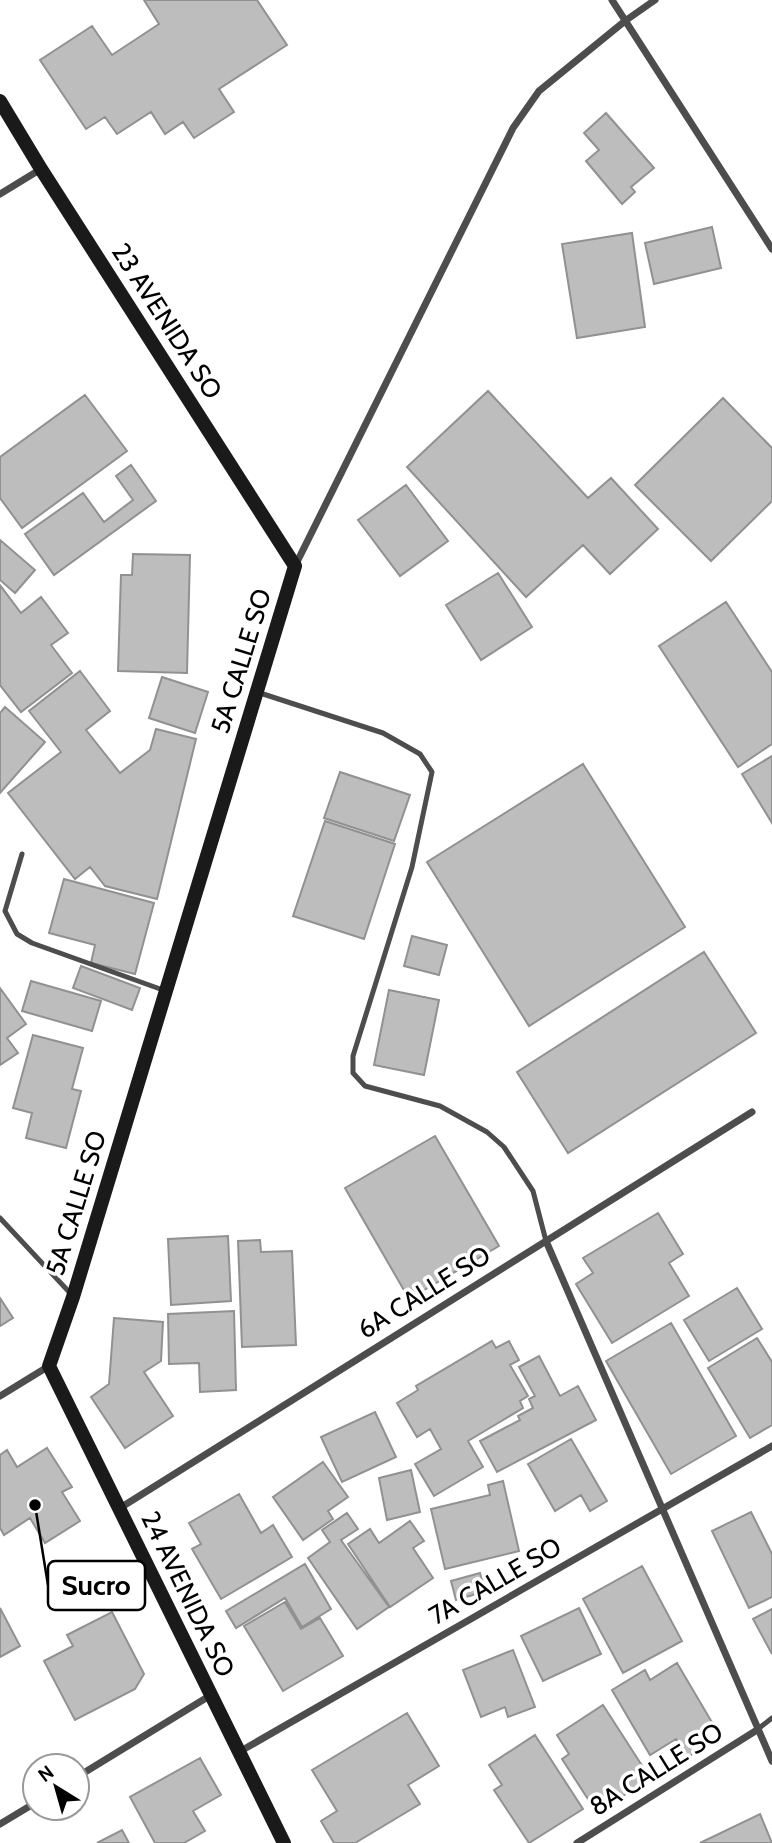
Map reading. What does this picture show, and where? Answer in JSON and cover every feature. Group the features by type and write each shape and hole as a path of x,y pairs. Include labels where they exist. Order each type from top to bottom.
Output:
{"street":[{"path":"612,0 772,249"},
{"name":"5A CALLE SO","path":"49,1366 73,1297 295,566 513,128 540,91 625,21 655,0"},
{"name":"23 AVENIDA SO","path":"0,101 295,566"},
{"path":"0,194 41,169"},
{"name":"6A CALLE SO","path":"119,1509 752,1112"},
{"path":"546,1241 772,1761"},
{"path":"0,1395 49,1366"},
{"name":"24 AVENIDA SO","path":"49,1366 284,1843"},
{"name":"7A CALLE SO","path":"239,1752 772,1446"},
{"path":"91,1768 211,1695"},
{"name":"8A CALLE SO","path":"577,1843 757,1730"},
{"path":"0,1824 21,1811"}],"lane":[{"path":"257,692 383,733 420,754 432,772 412,867 354,1056 354,1073 365,1086 440,1106 488,1132 504,1147 533,1191 546,1241"},
{"path":"22,854 5,911 18,934 32,943 166,991"},
{"path":"0,1218 73,1297"},
{"path":"757,1730 772,1718"}],"building":[{"path":"144,0 257,0 287,45 219,89 234,112 194,138 183,122 165,134 151,112 117,134 105,117 86,129 40,60 92,26 112,55 159,24"},
{"path":"606,113 654,168 631,187 635,192 622,204 586,161 599,150 584,133"},
{"path":"712,227 721,268 654,284 645,243"},
{"path":"632,233 645,327 577,338 562,244"},
{"path":"488,391 588,498 611,478 658,529 610,574 583,545 526,597 407,467"},
{"path":"85,395 127,451 22,528 0,498 0,457"},
{"path":"723,398 772,448 772,501 711,561 635,485"},
{"path":"131,465 156,501 54,575 25,534 83,493 104,522 133,500 116,476"},
{"path":"406,485 448,541 400,576 358,520"},
{"path":"0,540 35,570 15,593 0,580"},
{"path":"133,554 190,555 187,673 118,671 121,575 132,575"},
{"path":"498,573 532,627 481,660 446,605"},
{"path":"0,585 21,613 41,597 68,633 51,645 72,673 21,712 0,685"},
{"path":"726,602 772,672 772,744 738,767 659,646"},
{"path":"80,671 110,711 86,730 120,773 150,750 156,729 196,739 157,899 105,886 90,867 75,879 8,793 61,752 29,711"},
{"path":"162,677 208,692 195,733 149,718"},
{"path":"5,707 45,742 0,793 0,713"},
{"path":"772,756 772,823 742,774"},
{"path":"583,764 685,927 529,1026 427,862"},
{"path":"340,772 410,795 394,841 324,818"},
{"path":"325,821 395,844 364,939 293,916"},
{"path":"64,879 154,903 135,974 91,963 95,945 49,933"},
{"path":"412,936 447,945 439,975 404,966"},
{"path":"704,952 756,1033 568,1153 517,1072"},
{"path":"81,966 140,988 132,1010 73,988"},
{"path":"31,981 101,1001 92,1031 22,1011"},
{"path":"0,988 26,1024 7,1038 18,1053 0,1065"},
{"path":"389,990 439,1000 424,1075 374,1065"},
{"path":"33,1035 83,1048 72,1089 81,1091 66,1148 26,1138 32,1113 13,1108"},
{"path":"435,1136 499,1246 409,1299 345,1188"},
{"path":"658,1213 683,1254 669,1263 689,1296 612,1343 576,1284 593,1273 583,1258"},
{"path":"228,1236 231,1301 171,1305 168,1239"},
{"path":"260,1240 261,1252 292,1251 296,1345 242,1347 238,1241"},
{"path":"737,1288 762,1329 709,1361 684,1320"},
{"path":"0,1298 13,1318 0,1326"},
{"path":"234,1311 236,1390 200,1392 199,1363 169,1364 168,1314"},
{"path":"114,1318 163,1322 161,1361 144,1372 173,1416 125,1448 91,1397 109,1384"},
{"path":"671,1323 736,1436 671,1474 606,1361"},
{"path":"757,1338 772,1362 772,1425 750,1438 708,1368"},
{"path":"492,1341 496,1348 509,1341 519,1360 510,1365 528,1396 520,1401 523,1408 468,1441 483,1467 434,1496 415,1464 441,1449 430,1429 417,1437 397,1403 418,1390 416,1386"},
{"path":"539,1356 560,1396 578,1386 596,1420 497,1472 480,1441 520,1420 518,1416 533,1408 529,1399 535,1396 519,1367"},
{"path":"375,1412 396,1457 342,1482 321,1437"},
{"path":"571,1439 607,1501 590,1511 581,1495 555,1511 528,1464"},
{"path":"47,1448 72,1487 62,1492 80,1521 45,1543 30,1518 4,1535 0,1528 0,1455 7,1450 17,1467"},
{"path":"323,1462 348,1497 328,1511 333,1519 303,1540 273,1497"},
{"path":"411,1470 420,1512 387,1520 379,1478"},
{"path":"503,1481 519,1551 445,1569 431,1509 490,1495 488,1485"},
{"path":"239,1494 261,1533 273,1525 292,1557 221,1599 192,1549 201,1544 189,1523"},
{"path":"751,1512 772,1554 772,1597 749,1608 712,1531"},
{"path":"347,1513 358,1529 341,1540 389,1607 357,1629 308,1558 330,1542 322,1530"},
{"path":"410,1521 424,1541 413,1548 433,1578 390,1607 348,1544 370,1529 379,1543"},
{"path":"305,1564 331,1609 302,1627 285,1598 236,1628 226,1611"},
{"path":"642,1566 682,1641 623,1673 583,1599"},
{"path":"480,1573 486,1591 456,1600 451,1581"},
{"path":"285,1602 301,1629 320,1618 343,1656 283,1691 244,1626"},
{"path":"0,1608 20,1646 0,1657"},
{"path":"579,1608 601,1654 543,1681 521,1636"},
{"path":"772,1609 772,1654 753,1619"},
{"path":"112,1612 144,1674 135,1689 75,1720 44,1661 73,1646 67,1635"},
{"path":"513,1650 535,1707 508,1717 505,1707 481,1717 463,1670"},
{"path":"677,1663 713,1724 704,1729 712,1743 688,1757 676,1739 650,1755 612,1690 645,1670 650,1680"},
{"path":"603,1705 650,1778 597,1813 562,1759 569,1754 557,1735"},
{"path":"407,1713 439,1766 408,1785 420,1804 355,1843 334,1843 321,1821 337,1811 312,1770"},
{"path":"535,1735 583,1809 529,1843 494,1790 502,1785 489,1765"},
{"path":"200,1758 221,1795 193,1811 205,1831 184,1843 155,1843 130,1797"},
{"path":"760,1814 772,1843 700,1843"},
{"path":"122,1830 129,1843 97,1843"}],"place":[{"name":"Sucro","path":"35,1505"}]}
